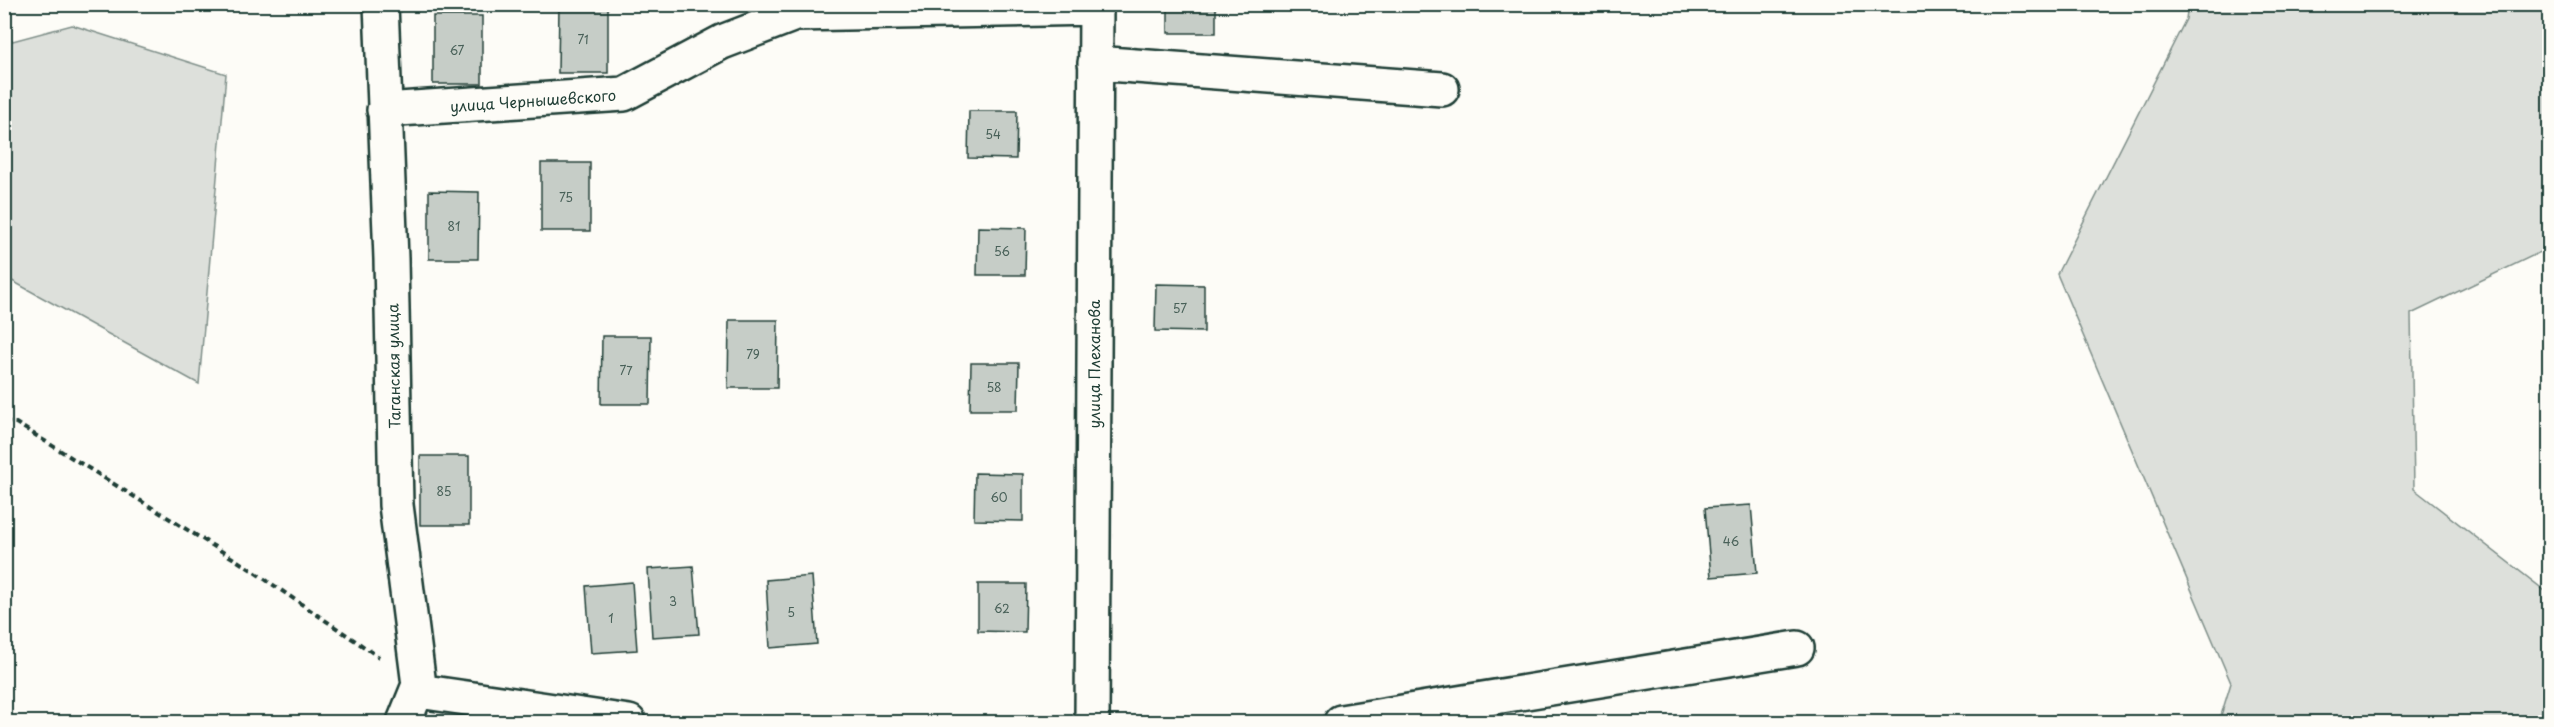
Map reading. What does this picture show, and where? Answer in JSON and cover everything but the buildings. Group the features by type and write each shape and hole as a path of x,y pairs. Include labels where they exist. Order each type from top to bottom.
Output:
{"street":[{"name":"Таганская улица","path":"381,4 391,259 396,505 426,689"},
{"name":"улица Чернышевского","path":"384,110 624,94 722,42 795,14 1096,6"},
{"name":"улица Плеханова","path":"1092,723 1096,6"},
{"path":"1095,63 1442,89"},
{"path":"1341,723 1797,648"},
{"path":"404,723 426,689 629,723"}],"path":[{"path":"4,422 16,423 247,567 426,689"}],"shaded area":[{"path":"2188,4 2549,5 2549,248 2411,314 2414,489 2549,594 2549,722 2219,722 2231,683 2057,274 2186,19"},
{"path":"72,25 226,74 199,384 5,277 5,43"}]}
